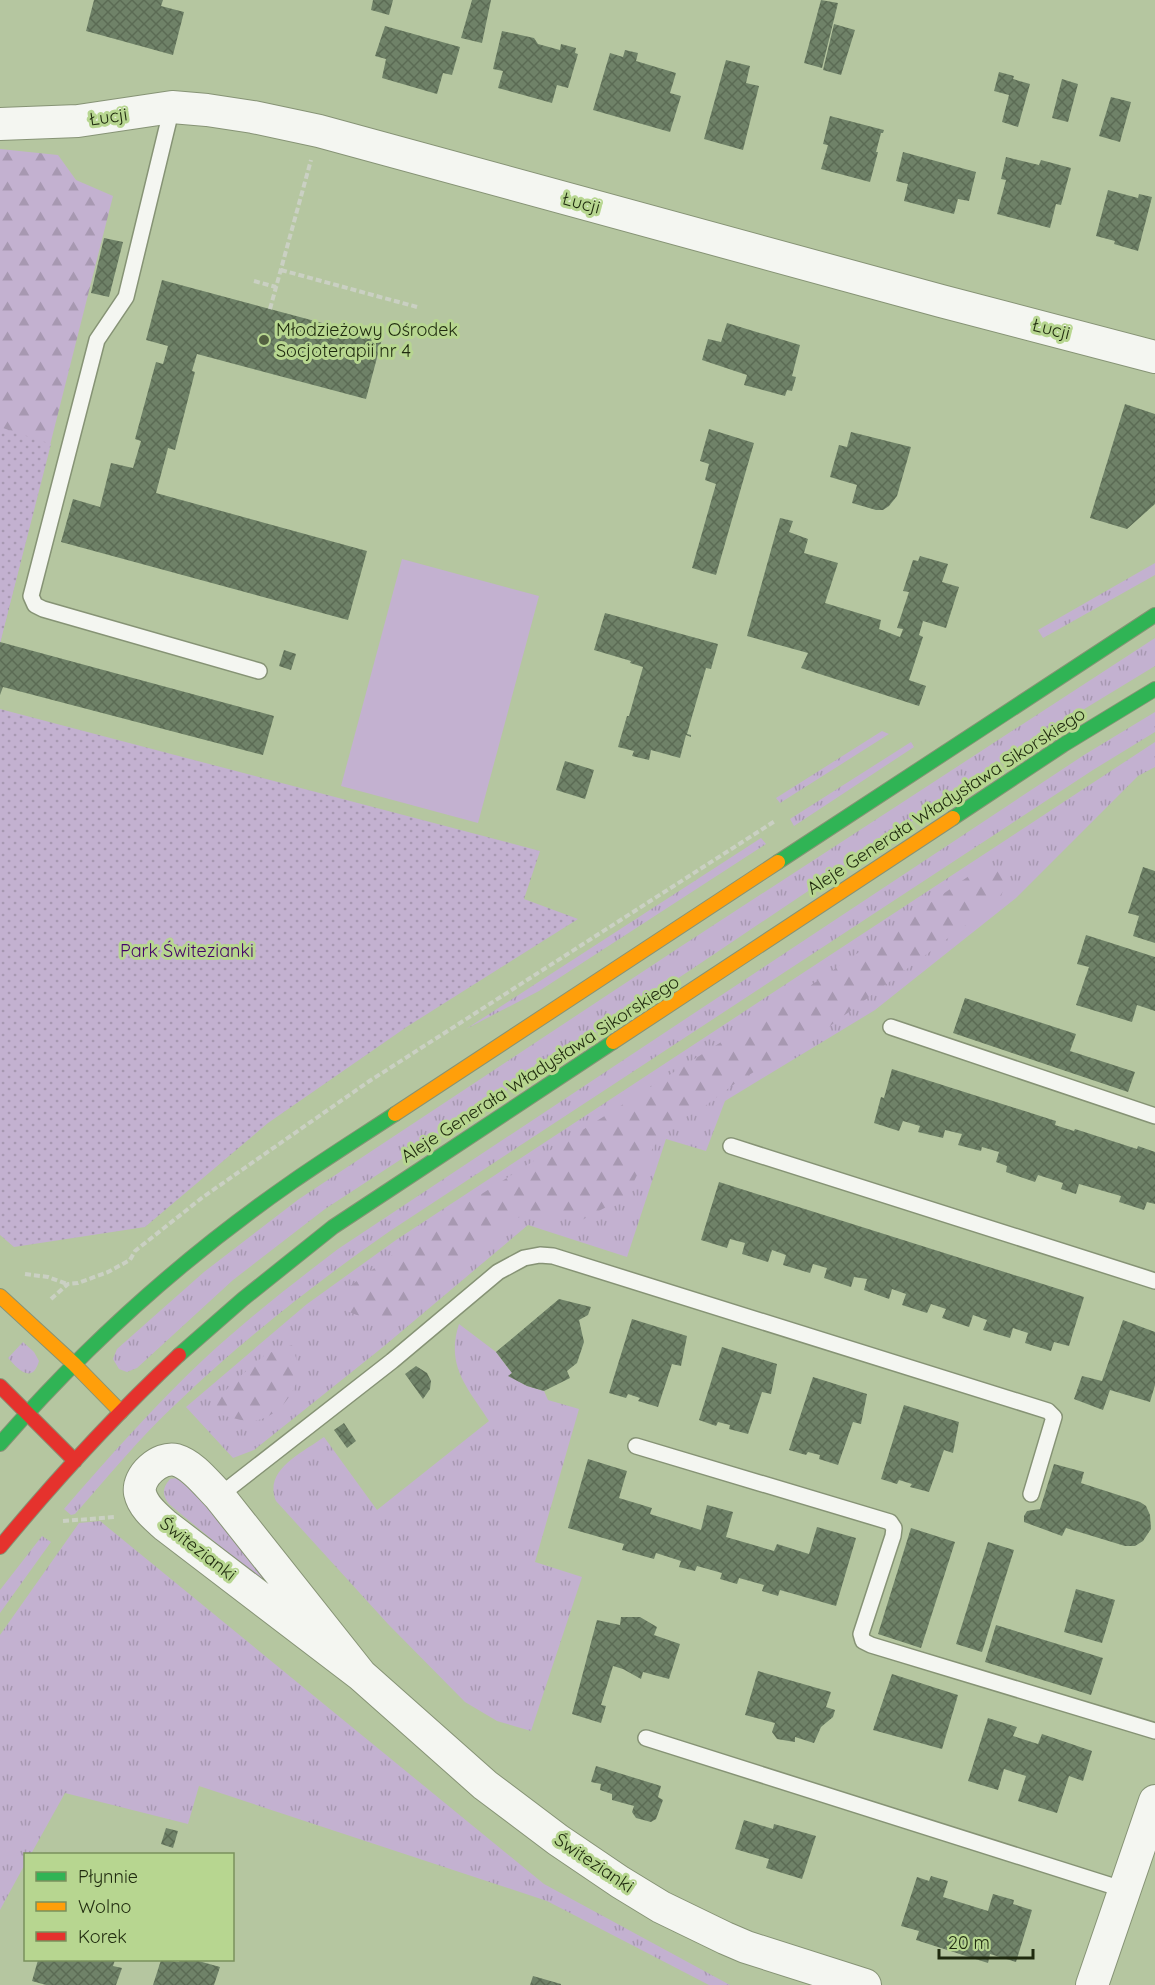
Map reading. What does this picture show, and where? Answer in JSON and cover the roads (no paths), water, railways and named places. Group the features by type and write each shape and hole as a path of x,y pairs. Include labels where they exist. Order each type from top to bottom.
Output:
{"main road":[{"path":"0,1444 74,1364 142,1300 191,1259 292,1182 926,763 1155,615"},
{"name":"Aleje Generała Władysława Sikorskiego","path":"0,1547 29,1511 121,1412 196,1339 264,1281 333,1227 1063,745 1155,689"},
{"path":"0,1296 74,1364 121,1412"},
{"path":"0,1386 75,1461"}],"street":[{"name":"Łucji","path":"0,124 78,121 172,108 230,113 319,131 1155,357"},
{"name":"Świtezianki","path":"361,1675 219,1496 186,1465 176,1460 166,1460 156,1464 147,1472 141,1483 140,1492 152,1513 361,1675 485,1785 558,1840 661,1907 725,1938 865,1985"},
{"path":"1092,1985 1155,1801"}],"lane":[{"path":"172,108 126,297 97,340 31,596 35,605 43,609 259,671"},
{"path":"891,1027 1155,1116"},
{"path":"731,1146 1155,1281"},
{"path":"219,1496 392,1361 498,1272 524,1258 540,1255 553,1256 1048,1411 1054,1417 1030,1494"},
{"path":"636,1446 890,1522 894,1528 893,1536 861,1634 863,1641 1155,1731"},
{"path":"646,1738 1125,1890"}],"place":[{"name":"Młodzieżowy Ośrodek Socjoterapii nr 4","path":"264,340"}],"park label":[{"name":"Park Świtezianki","path":"187,951"}]}
